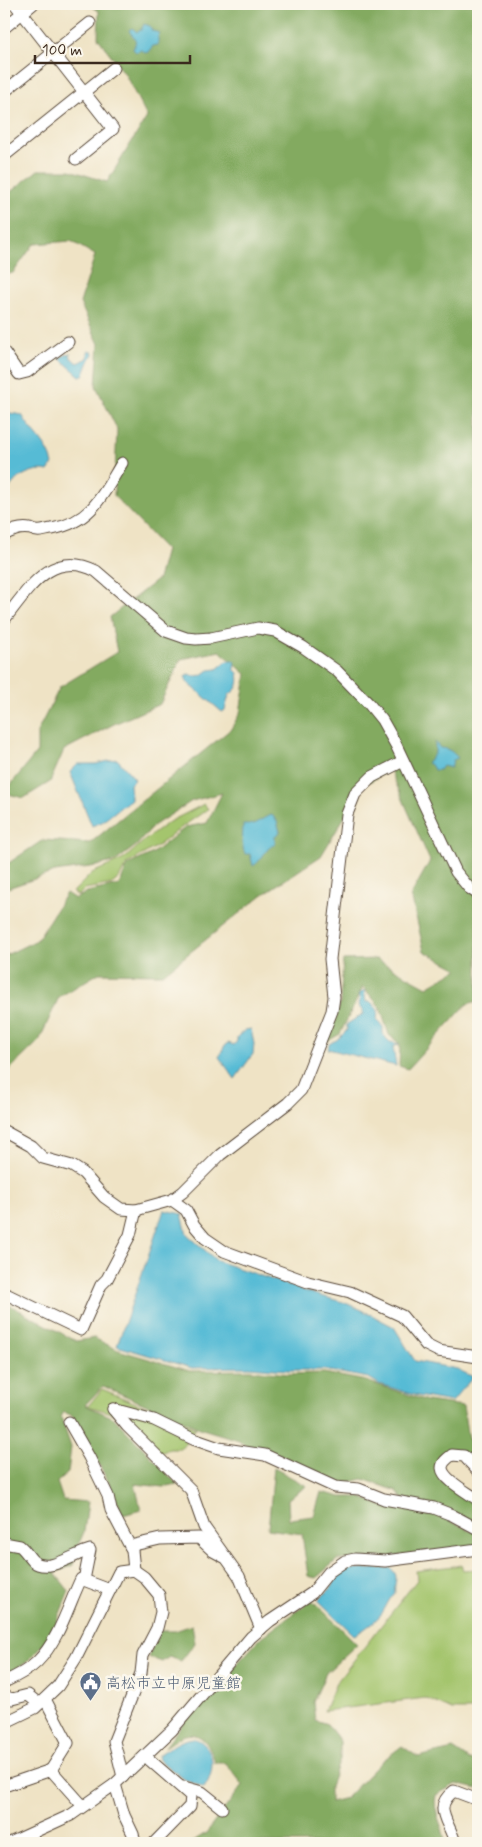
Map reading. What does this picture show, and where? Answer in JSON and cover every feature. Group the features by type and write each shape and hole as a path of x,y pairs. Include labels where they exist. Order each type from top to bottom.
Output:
{"street":[{"path":"4,28 18,8 33,4"},
{"path":"18,8 113,129 76,159"},
{"path":"4,92 90,23"},
{"path":"4,156 114,68"},
{"path":"4,352 19,374 27,372 68,342"},
{"path":"4,535 12,530 28,528 37,531 64,527 77,521 90,512 122,463"},
{"path":"4,620 8,606 44,574 57,567 76,564 83,565 96,572 166,631 186,638 196,639 211,638 258,628 275,631 303,647 337,671 357,690 382,720 404,761 456,872 468,888 478,894"},
{"path":"4,1131 31,1146 43,1158 72,1166 83,1173 104,1197 121,1209 136,1210 172,1200 183,1192 220,1155 288,1103 300,1090 332,1011 334,997 330,959 347,814 355,794 372,777 404,761"},
{"path":"172,1200 186,1210 194,1225 205,1238 224,1251 308,1282 350,1292 402,1316 426,1345 438,1351 478,1357"},
{"path":"4,1293 81,1330 101,1285 107,1279 130,1235 136,1210"},
{"path":"261,1629 240,1576 204,1527 190,1490 112,1409 154,1420 193,1439 219,1448 265,1455 335,1487 359,1490 384,1499 434,1508 478,1529"},
{"path":"70,1422 90,1458 108,1496 111,1510 132,1550 134,1570"},
{"path":"478,1471 464,1456 452,1455 444,1462 442,1468 446,1478 478,1500"},
{"path":"130,1546 160,1539 199,1538 213,1551 228,1559"},
{"path":"4,1543 20,1546 33,1561 46,1566 56,1565 90,1550 84,1580"},
{"path":"10,1843 71,1815 119,1780 172,1730 251,1638 312,1593 329,1572 345,1560 355,1558 385,1561 478,1549"},
{"path":"4,1723 36,1708 58,1686 76,1658 118,1572 134,1570 144,1577 159,1595 161,1612 157,1628 143,1655 141,1673 114,1741 124,1814 135,1843"},
{"path":"4,1682 37,1662 54,1639 81,1579 110,1590"},
{"path":"4,1696 12,1699 28,1695 42,1702 68,1743 51,1770 4,1786"},
{"path":"145,1756 184,1787 191,1796 190,1806 154,1843"},
{"path":"51,1770 84,1806"},
{"path":"184,1787 202,1792 222,1808"},
{"path":"455,1843 442,1807 445,1798 454,1791 478,1800"}],"green space":[{"path":"88,4 478,4 478,1001 467,1004 408,1069 399,1066 400,1044 389,1035 380,1007 363,987 340,1034 326,1042 340,1004 343,960 376,959 427,987 458,969 424,951 411,895 430,861 390,770 364,785 321,856 262,895 163,974 99,973 59,997 39,1041 4,1073 4,956 37,940 66,893 75,899 87,892 119,885 128,865 153,853 186,827 207,823 222,793 192,801 153,826 137,845 116,861 97,866 55,872 5,889 4,866 43,840 90,843 231,729 240,713 246,674 220,651 181,659 160,704 114,724 64,750 50,782 24,798 4,793 37,752 37,732 60,687 117,652 110,617 158,579 166,550 114,496 117,429 96,386 99,344 80,303 95,255 71,241 34,244 13,273 4,275 4,197 38,170 70,170 107,182 147,117 125,74 98,38 99,11"},
{"path":"204,804 208,809 159,845 127,864 119,878 112,884 85,889 78,896 73,892 92,873 124,859 169,822"},
{"path":"4,1302 76,1341 94,1338 118,1350 190,1371 250,1370 288,1374 324,1373 366,1381 427,1401 463,1406 468,1439 478,1443 478,1464 453,1451 438,1466 440,1480 478,1505 478,1524 403,1499 397,1491 363,1479 341,1484 299,1466 281,1455 249,1449 239,1440 199,1428 103,1386 85,1405 114,1418 177,1484 163,1487 135,1484 141,1510 123,1515 106,1477 73,1416 64,1412 61,1417 71,1447 68,1473 57,1482 63,1500 88,1502 84,1532 76,1550 73,1565 55,1573 69,1591 51,1636 27,1662 4,1676"},
{"path":"102,1389 195,1428 181,1449 169,1449 161,1453 119,1415 88,1406"},
{"path":"274,1468 307,1486 288,1499 289,1519 314,1516 321,1492 341,1497 360,1497 384,1507 431,1512 478,1534 478,1546 386,1557 337,1560 316,1578 308,1576 302,1534 268,1529"},
{"path":"461,1565 463,1570 478,1569 478,1705 471,1710 452,1710 425,1698 324,1711 336,1683 417,1580 416,1571"},
{"path":"312,1600 357,1644 326,1673 313,1702 315,1720 327,1724 340,1741 340,1760 330,1786 330,1802 346,1798 381,1762 402,1746 418,1757 453,1749 471,1761 478,1757 478,1789 456,1784 436,1795 437,1813 445,1843 190,1843 206,1833 243,1785 226,1763 215,1763 211,1751 200,1737 189,1734 182,1736 165,1747 189,1715 262,1637"},
{"path":"192,1625 195,1643 181,1661 169,1657 162,1662 148,1657 160,1631 175,1631"}],"water":[{"path":"144,24 150,26 152,31 160,33 158,45 153,46 147,53 141,50 136,52 133,49 135,40 129,30 132,28 137,32 141,30"},
{"path":"88,351 92,351 93,354 83,376 80,376 59,358 70,353 71,358 78,363 88,358"},
{"path":"4,412 22,415 44,444 53,464 48,471 34,471 20,477 9,488 7,502 4,507"},
{"path":"227,661 235,661 234,669 238,673 239,680 238,686 229,695 225,710 222,712 188,683 185,677 189,674 195,676 202,675 209,670 217,669"},
{"path":"435,742 440,748 450,751 458,758 453,760 451,768 443,766 439,770 434,770 427,763 435,753"},
{"path":"117,759 135,779 130,784 131,799 102,822 92,826 70,772 78,764 96,764"},
{"path":"272,815 277,821 280,832 275,836 275,844 253,866 250,854 245,854 244,850 243,825 256,823"},
{"path":"364,990 366,1002 371,1002 378,1010 377,1019 383,1027 383,1035 390,1042 399,1044 393,1047 396,1066 328,1049 329,1044 338,1039 347,1030 347,1024 363,1014 363,1010 359,1007 360,994"},
{"path":"251,1029 254,1044 253,1054 235,1079 219,1057 225,1045 228,1043 234,1045 237,1037 245,1030"},
{"path":"164,1210 182,1214 187,1234 217,1261 362,1310 394,1327 415,1361 457,1369 473,1377 452,1402 418,1396 379,1384 369,1378 324,1370 249,1367 192,1368 117,1346"},
{"path":"390,1568 396,1577 395,1593 382,1613 354,1635 318,1600 330,1589 340,1574 348,1570"},
{"path":"193,1738 201,1741 206,1746 212,1759 211,1774 204,1788 184,1779 159,1760 158,1755 179,1742"}],"place":[{"name":"高松市立中原児童館","path":"90,1702"}]}
